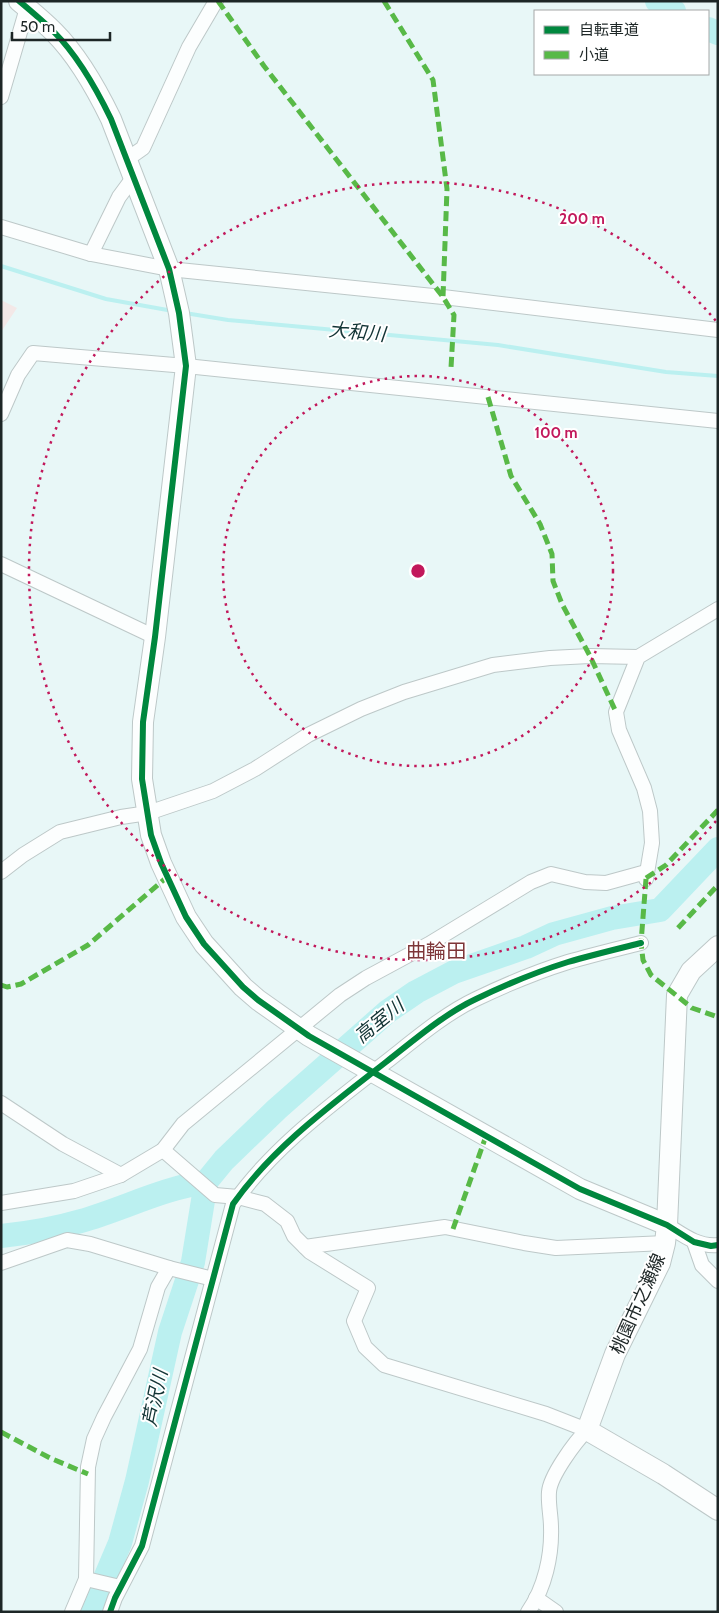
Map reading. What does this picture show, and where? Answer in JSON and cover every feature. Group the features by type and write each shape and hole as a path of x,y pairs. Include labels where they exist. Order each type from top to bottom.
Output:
{"street":[{"path":"91,254 119,197 129,169 143,148 189,47 216,1"},
{"path":"1,96 22,3 55,33 89,78 111,118 170,273 179,313 185,360 155,636 143,722 142,779 151,835 161,863 186,917 204,944 223,966 258,1000 305,1033 580,1189 666,1234 711,1246 718,1245"},
{"path":"1,227 91,254 170,273 443,297 718,330"},
{"path":"1,414 18,375 33,353 185,360 718,421"},
{"path":"1,564 155,636"},
{"path":"1,872 23,854 60,832 121,817 148,813 214,791 255,769 308,735 361,709 404,692 493,665 590,656 638,657 718,609"},
{"path":"1,1203 74,1191 121,1175 163,1150 183,1124 305,1033 340,995 531,882 551,874 585,882 606,883 646,876 652,843 650,811 644,788 619,730 616,712 638,657"},
{"path":"110,1612 117,1587 142,1546 209,1278 233,1204 247,1183 281,1147 371,1070 431,1026 474,1000 514,982 567,963 641,943"},
{"name":"桃園市之瀬線","path":"587,1430 615,1354 660,1263 666,1234 677,995 691,971 718,946"},
{"path":"1,1103 63,1144 121,1175"},
{"path":"163,1150 215,1195 238,1197 265,1204 287,1221 294,1236 310,1252 368,1288 354,1321 366,1347 384,1365 546,1414 587,1430 663,1474 718,1510"},
{"path":"305,1246 445,1227 524,1244 556,1248 666,1234"},
{"path":"1,1263 66,1240 90,1244 209,1278"},
{"path":"694,1242 702,1265 718,1281"},
{"path":"72,1612 89,1580 88,1467 94,1439 140,1349 155,1295 173,1269"},
{"path":"528,1612 536,1598 551,1552 549,1491 553,1479 577,1440 587,1430"},
{"path":"89,1580 117,1587"},
{"path":"536,1598 556,1612"}],"shaded area":[{"path":"1,300 17,308 1,332"}],"waterway":[{"path":"657,1 672,10"},
{"path":"709,29 718,33"},
{"name":"大和川","path":"1,266 106,299 173,311"},
{"name":"大和川","path":"185,313 228,320 498,345 666,372 718,376"},
{"name":"高室川","path":"1,1236 71,1224 174,1189 206,1182 224,1160 277,1109 387,1012 416,992 454,972 526,947 554,934 612,918 660,910 718,849"},
{"name":"芦沢川","path":"93,1612 120,1543 137,1481 170,1332 193,1262 206,1182"}],"marked path":[{"path":"218,1 264,66 443,297 454,315 451,368"},
{"path":"384,1 433,80 447,189 443,297"},
{"path":"488,397 511,476 540,524 552,554 553,581 562,604 590,656 616,712"},
{"path":"646,878 666,865 718,810"},
{"path":"1,985 7,987 21,984 88,945 167,877"},
{"path":"646,879 641,943 643,960 651,975 692,1008 718,1017"},
{"path":"678,928 718,885"},
{"path":"453,1229 486,1136"},
{"path":"1,1432 50,1458 88,1474"}],"cycle path":[{"path":"19,1 63,41 86,73 105,107 169,269 179,313 186,366 155,637 143,722 142,779 151,835 161,863 186,917 204,944 243,987 309,1036 580,1189 667,1225 694,1242 711,1246 718,1245"},
{"path":"110,1612 115,1598 142,1546 233,1204 249,1183 284,1145 324,1111 452,1012 487,994 544,970 577,959 641,943"}],"district":[{"name":"曲輪田","path":"436,951"}]}
